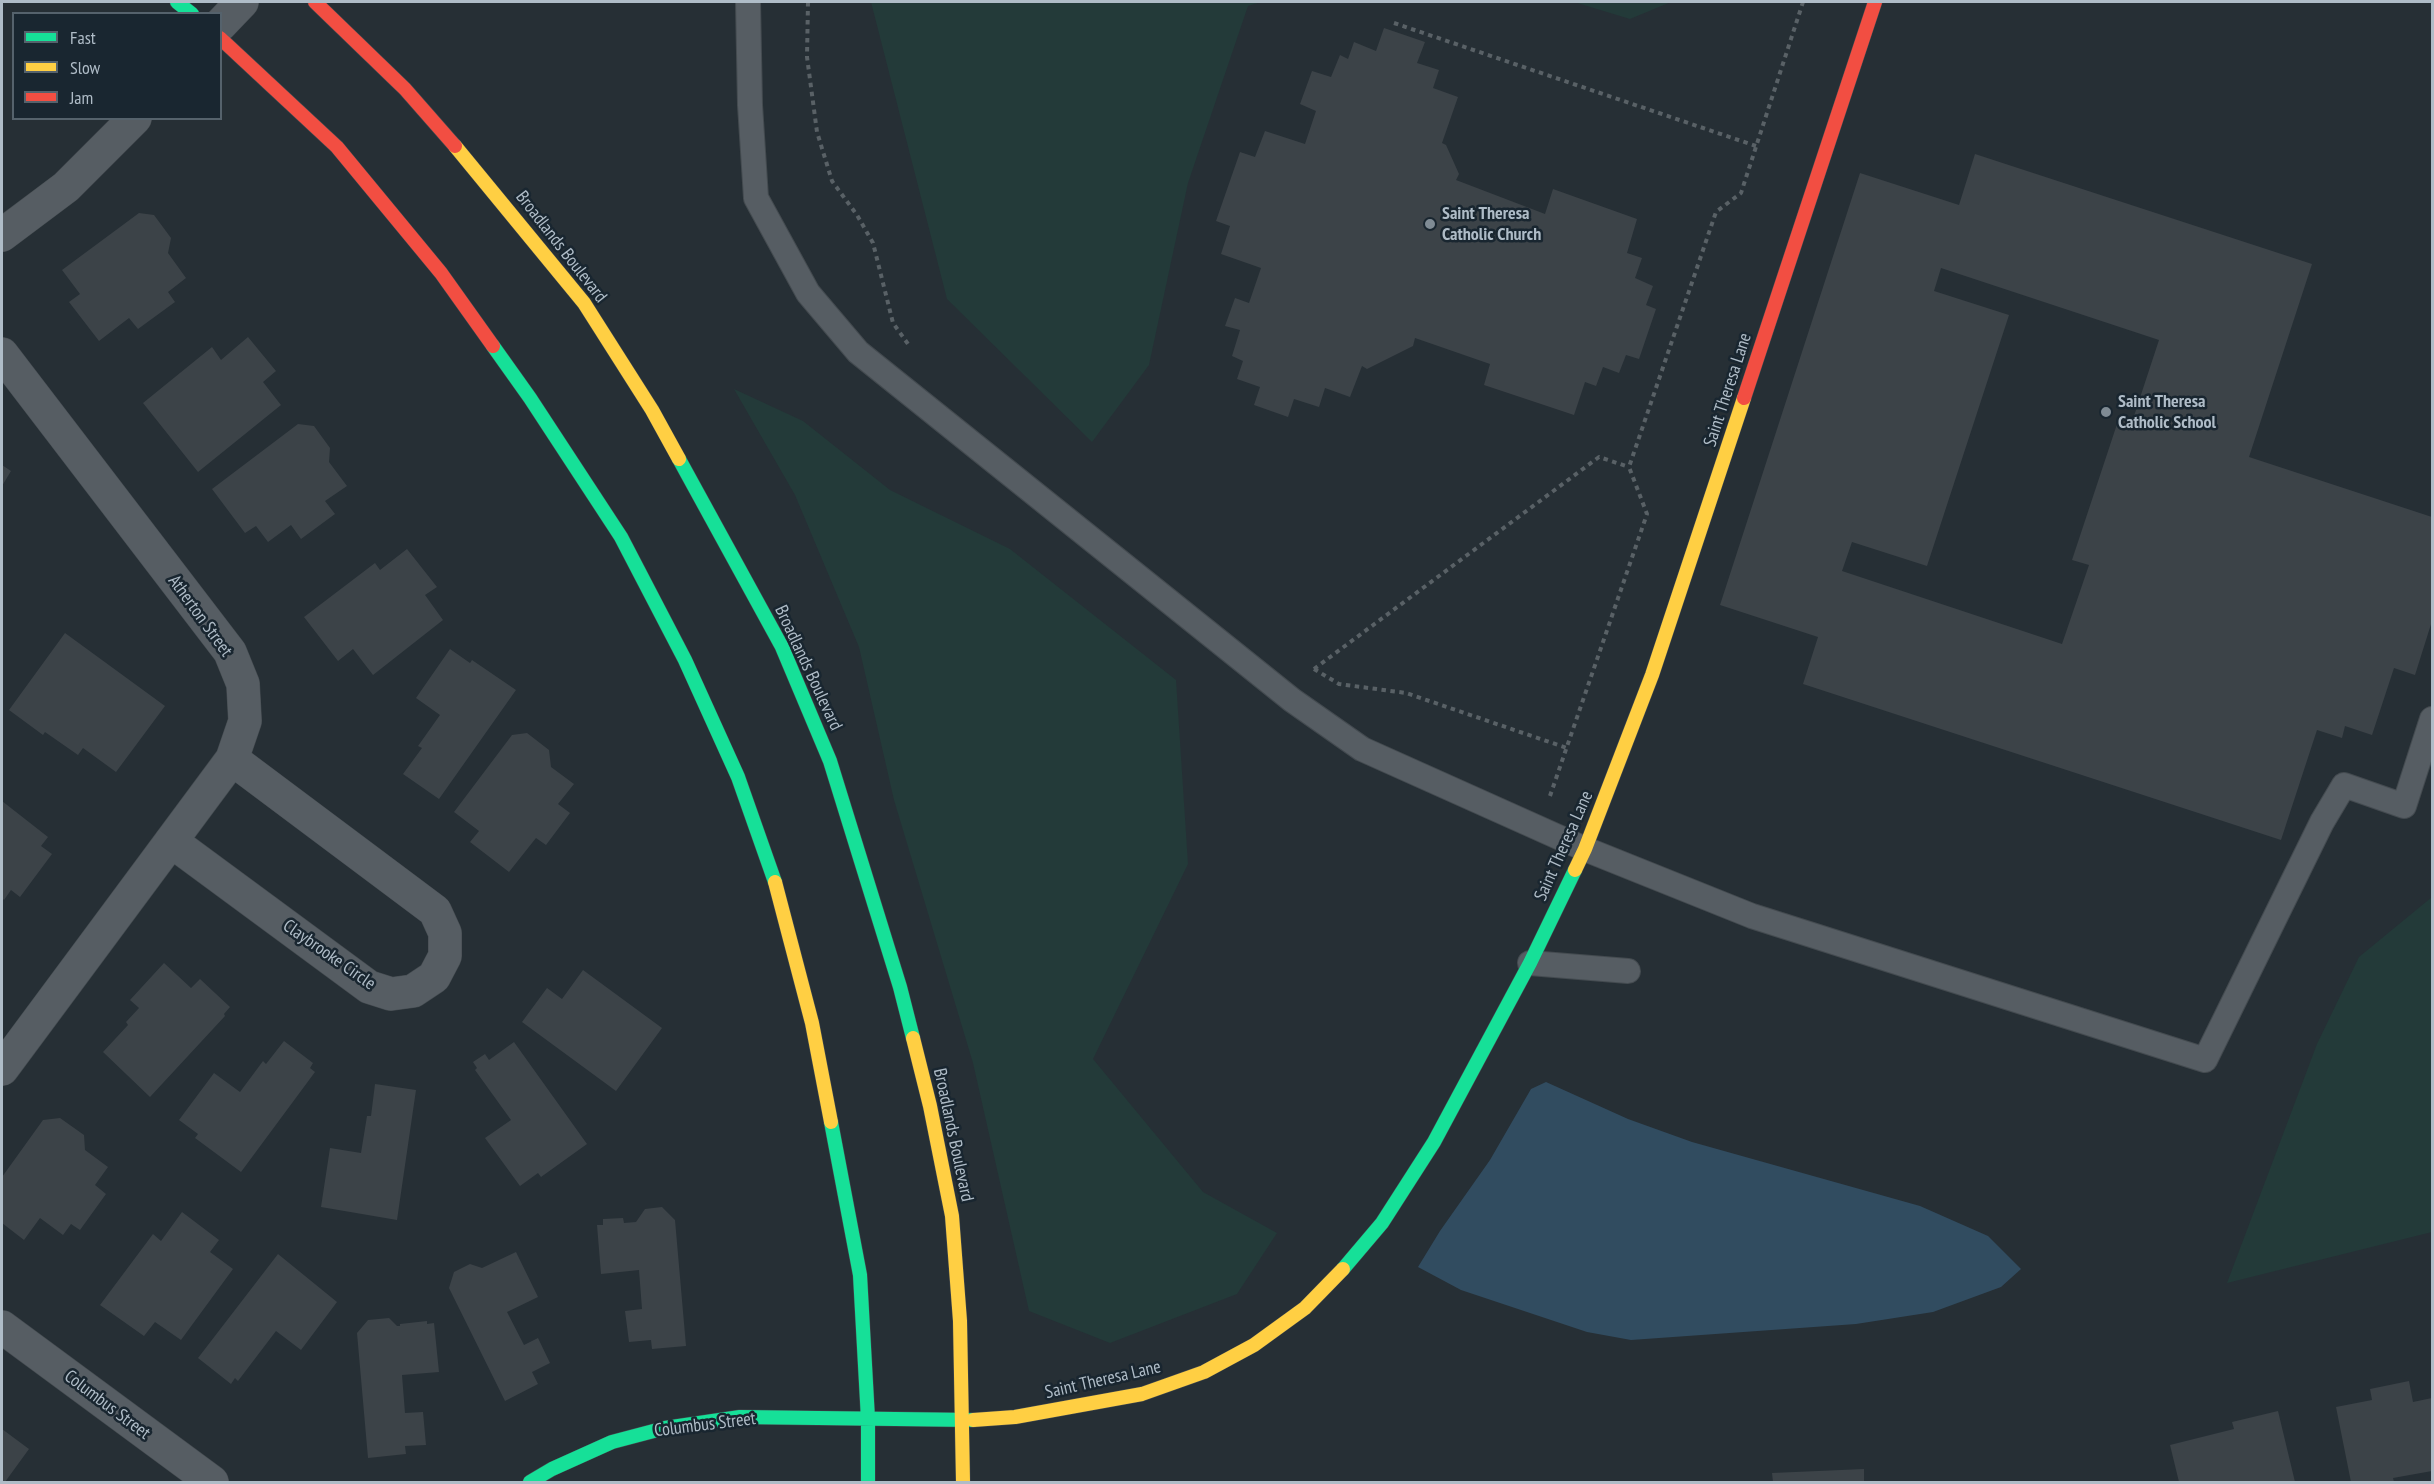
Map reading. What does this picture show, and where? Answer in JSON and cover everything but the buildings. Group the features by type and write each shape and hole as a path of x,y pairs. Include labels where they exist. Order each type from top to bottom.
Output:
{"main road":[{"path":"177,2 190,12"},
{"name":"Broadlands Boulevard","path":"315,2 405,89 501,200 584,303 652,410 782,647 830,761 900,987 930,1106 952,1216 960,1321 963,1482"},
{"name":"Saint Theresa Lane","path":"963,1421 1015,1417 1142,1394 1204,1372 1254,1345 1305,1308 1336,1278 1382,1223 1434,1142 1530,963 1584,849 1652,675 1875,2"},
{"path":"222,40 337,147 441,273 530,398 621,537 685,660 738,777 774,880 812,1023 860,1275 868,1419 868,1482"},
{"name":"Columbus Street","path":"530,1482 552,1469 612,1442 665,1428 740,1417 963,1421"}],"street":[{"path":"222,23 242,2"},
{"path":"2,236 66,187 133,120"},
{"name":"Atherton Street","path":"2,354 230,652 243,684 245,721 232,759 2,1069"},
{"name":"Claybrooke Circle","path":"171,841 369,987 391,994 413,991 434,977 445,956 445,933 435,911 232,759"},
{"name":"Columbus Street","path":"2,1326 212,1482"}],"lane":[{"path":"748,2 750,105 756,198 808,293 858,352 1292,700 1362,749 1584,849 1752,916 2205,1060 2322,822 2344,785 2404,806 2433,719"},
{"path":"1530,963 1628,971"}],"path":[{"path":"808,2 807,57 817,132 832,181 857,214 873,243 893,323 909,346"},
{"path":"1539,828 1647,514 1629,467 1716,212 1741,193 1803,2"},
{"path":"1394,23 1756,146"},
{"path":"1292,700 1314,669 1599,457 1629,467"},
{"path":"1305,661 1339,684 1406,693 1567,748"}],"green space":[{"path":"871,2 1261,2 1248,6 1188,183 1149,365 1092,442 947,299"},
{"path":"1574,2 1671,2 1630,19"},
{"path":"734,389 803,421 890,490 1010,549 1176,680 1188,864 1093,1059 1203,1192 1277,1233 1237,1294 1110,1343 1029,1311 973,1063 894,800 859,647 795,495"},
{"path":"2432,897 2432,1232 2227,1283 2317,1044 2359,957"}],"water":[{"path":"1546,1082 1628,1119 1692,1142 1920,1206 1988,1236 2021,1269 2001,1287 1933,1312 1856,1324 1631,1340 1587,1332 1461,1290 1418,1267 1440,1231 1490,1160 1531,1089"}],"traffic: fast":[{"path":"177,2 190,12"},
{"path":"493,346 621,537 685,660 738,777 775,882"},
{"path":"679,459 782,647 830,761 900,987 913,1038"},
{"path":"1343,1269 1382,1223 1434,1142 1530,963 1575,870"},
{"path":"831,1122 860,1275 868,1419 868,1482"},
{"path":"530,1482 552,1469 612,1442 665,1428 740,1417 973,1420"}],"traffic: slow":[{"path":"455,146 584,303 652,410 679,459"},
{"path":"1575,870 1652,675 1744,398"},
{"path":"775,882 812,1023 831,1122"},
{"path":"913,1038 930,1106 952,1216 960,1321 963,1482"},
{"path":"973,1420 1015,1417 1142,1394 1204,1372 1254,1345 1305,1308 1343,1269"}],"traffic: jam":[{"path":"315,2 405,89 455,146"},
{"path":"1744,398 1875,2"},
{"path":"222,40 337,147 441,273 493,346"}],"place":[{"name":"Saint Theresa Catholic Church","path":"1430,224"},
{"name":"Saint Theresa Catholic School","path":"2106,412"}]}
